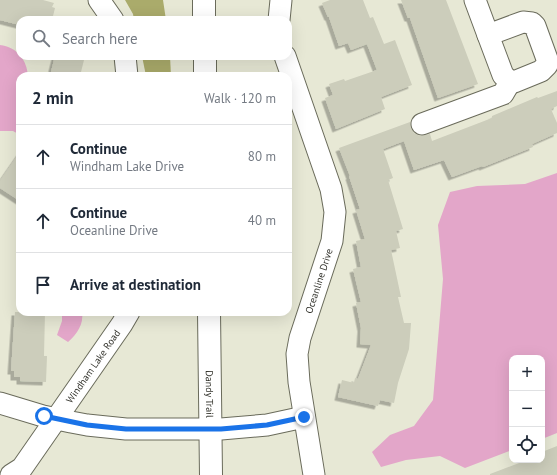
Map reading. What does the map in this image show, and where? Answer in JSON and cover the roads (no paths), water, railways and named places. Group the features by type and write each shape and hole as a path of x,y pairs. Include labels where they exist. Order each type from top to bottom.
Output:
{"main road":[{"path":"204,0 204,16"},
{"path":"204,60 205,72"},
{"name":"Dandy Trail","path":"209,316 211,475"}],"street":[{"path":"98,0 110,16"},
{"path":"279,16 281,0"},
{"path":"475,0 503,75 510,82"},
{"path":"488,35 523,22 532,23 537,28 547,60 547,65 541,71 514,82 510,82"},
{"path":"125,60 127,72"},
{"name":"Oceanline Drive","path":"286,60 291,72"},
{"name":"Oceanline Drive","path":"292,76 331,188 335,212 332,241 300,338 297,354 299,382 314,475"},
{"path":"422,124 503,94 510,82"},
{"name":"Windham Lake Road","path":"11,475 22,468 127,316"},
{"path":"0,403 56,419 87,425 126,429 210,429 267,425 304,417"}]}
